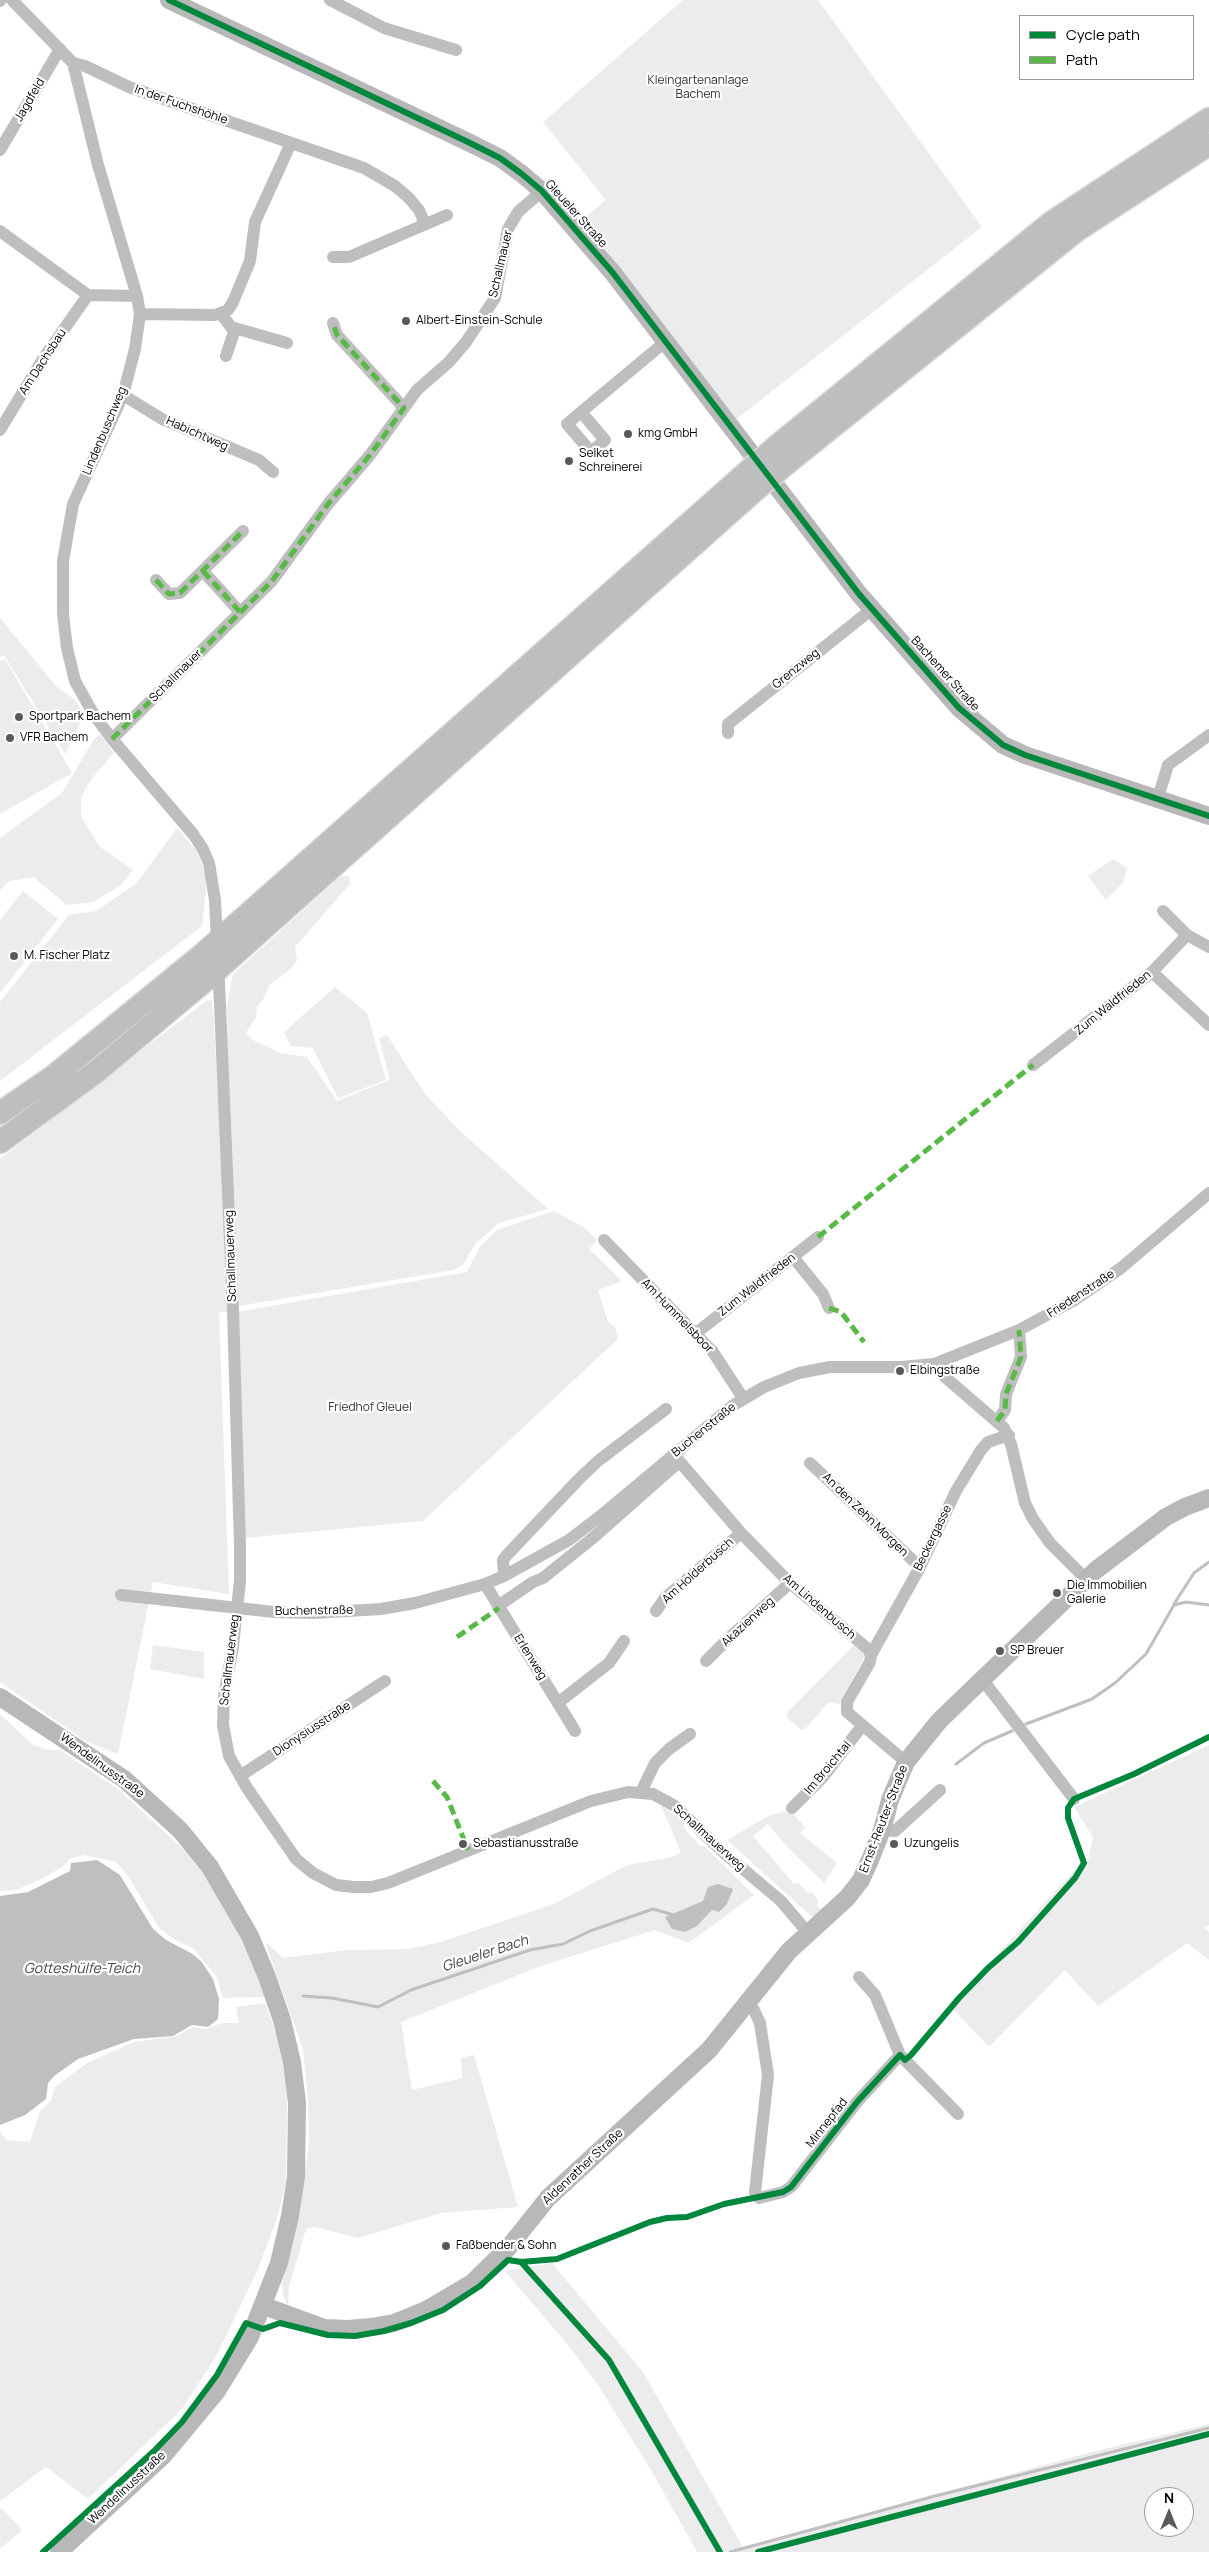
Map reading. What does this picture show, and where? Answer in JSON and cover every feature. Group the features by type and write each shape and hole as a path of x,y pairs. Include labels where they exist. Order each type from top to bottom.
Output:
{"highway":[{"path":"0,1113 54,1076 202,954 1051,224 1209,120"},
{"path":"782,455 1077,230 1209,144"},
{"path":"0,1142 97,1071 202,983 749,482"}],"street":[{"name":"Lindenbuschweg","path":"12,0 72,63 98,165 138,296 140,314 135,349 123,394 74,504 63,561 63,614 67,648 75,681 94,715 112,739 194,834 203,849"},
{"name":"Gleueler Straße","path":"169,0 500,158 542,191 613,273 778,488"},
{"path":"330,0 384,28 456,50"},
{"name":"Jagdfeld","path":"0,150 60,49"},
{"name":"In der Fuchshöhle","path":"72,63 85,66 129,87 364,168 379,175 409,198 419,210 425,224"},
{"path":"140,314 221,314 233,302 250,260 254,222 291,143"},
{"name":"Schallmauer","path":"112,739 272,581 328,504 370,455 404,408 429,378 449,362 488,312 495,298 508,229 518,212 542,191"},
{"path":"333,257 349,257 447,215"},
{"path":"0,231 88,295 138,296"},
{"name":"Am Dachsbau","path":"0,430 43,360 88,295"},
{"path":"221,314 230,327 287,343"},
{"path":"333,323 337,335 404,408"},
{"path":"226,356 235,329"},
{"path":"581,412 665,342"},
{"name":"Habichtweg","path":"123,394 162,419 259,460 273,472"},
{"name":"Bachemer Straße","path":"778,488 872,609 959,708 1003,745 1046,764 1157,801 1209,816"},
{"path":"156,580 169,594 180,593 243,531"},
{"path":"203,571 240,612"},
{"name":"Grenzweg","path":"728,733 728,724 872,609"},
{"path":"1157,801 1168,766 1209,735"},
{"name":"Schallmauerweg","path":"203,849 209,863 215,900 233,1310 240,1536 240,1581 224,1696 223,1726 229,1756 240,1776 296,1859 321,1877 336,1884 354,1887 371,1887 388,1883 591,1801 628,1792 652,1794 675,1806 724,1854 781,1901 808,1934"},
{"path":"1163,911 1187,935 1209,947"},
{"name":"Zum Waldfrieden","path":"1034,1065 1152,972 1187,935"},
{"path":"1152,972 1209,1025"},
{"name":"Friedenstraße","path":"934,1364 1019,1330 1073,1302 1121,1268 1209,1192"},
{"name":"Zum Waldfrieden","path":"695,1334 818,1237"},
{"name":"Am Hummelsboor","path":"604,1240 719,1360 743,1398"},
{"path":"793,1257 823,1294 829,1308"},
{"path":"998,1421 1004,1410 1006,1394 1021,1357 1019,1330"},
{"path":"934,1364 938,1371 998,1421 1009,1435 1025,1503 1033,1519 1050,1543 1086,1579"},
{"name":"Buchenstraße","path":"498,1606 542,1578 594,1537 676,1458 743,1398 778,1379 830,1367 901,1367 934,1364"},
{"path":"504,1576 503,1560 506,1556 579,1479 666,1409"},
{"name":"Beckergasse","path":"871,1655 920,1567 956,1490 981,1450 994,1439 1009,1435"},
{"name":"Buchenstraße","path":"121,1595 237,1609 314,1613 381,1609 433,1600 504,1576 569,1540 676,1458"},
{"name":"Am Lindenbusch","path":"676,1458 741,1533 790,1583 868,1649 871,1655"},
{"name":"An den Zehn Morgen","path":"810,1463 920,1567"},
{"name":"Ernst-Reuter-Straße","path":"747,2004 773,1969 847,1898 860,1880 882,1830 890,1800 906,1762 939,1722 1086,1579 1166,1517 1185,1506 1209,1498"},
{"name":"Am Holderbusch","path":"656,1611 665,1598 741,1533"},
{"name":"Akazienweg","path":"706,1661 728,1638 790,1583"},
{"name":"Erlenweg","path":"485,1584 576,1731"},
{"path":"559,1702 608,1663 624,1641"},
{"path":"871,1655 870,1662 846,1707 847,1712 906,1762"},
{"path":"982,1679 1074,1799"},
{"name":"Dionysiusstraße","path":"240,1776 385,1681"},
{"name":"Wendelinusstraße","path":"0,1697 124,1778 180,1830 210,1867 232,1902 264,1968 282,2020 292,2062 298,2140 290,2216 279,2263 264,2306 236,2362 190,2424 163,2456 59,2552"},
{"name":"Im Broichtal","path":"792,1808 822,1778 862,1726"},
{"path":"641,1792 655,1763 690,1734"},
{"path":"882,1830 894,1831 940,1790"},
{"path":"859,1977 875,1995 900,2055 958,2114"},
{"name":"Aldenrather Straße","path":"264,2306 324,2328 348,2329 394,2322 426,2310 472,2283 508,2248 554,2192 685,2073 747,2004"},
{"name":"Minnepfad","path":"747,2004 754,2010 760,2023 768,2075 755,2192 759,2198 783,2192 791,2187 857,2102 900,2055"}],"green space":[{"name":"Kleingartenanlage Bachem","path":"683,0 818,0 982,227 734,421 583,219 606,200 543,122"},
{"path":"0,618 56,686 75,700 81,709 83,718 65,754 4,655 0,657"},
{"name":"Sportpark Bachem","path":"5,659 72,773 0,814 0,661"},
{"path":"100,734 114,753 92,778 81,797 81,816 99,846 133,870 121,885 93,902 67,905 33,877 9,881 0,890 0,838 62,793 94,739"},
{"path":"177,828 197,851 207,880 202,926 0,1081 0,1002 69,915 96,911 137,883"},
{"path":"1113,859 1127,868 1123,883 1106,900 1088,876"},
{"path":"349,876 350,884 295,947 297,960 292,968 269,985 264,998 257,1007 256,1017 246,1033 253,1040 280,1053 307,1057 337,1101 390,1080 379,1038 387,1035 425,1094 459,1130 548,1209 499,1223 475,1244 463,1265 453,1270 239,1306 227,1006 233,974 340,877"},
{"name":"M. Fischer Platz","path":"23,891 58,919 0,993 0,920"},
{"path":"335,987 367,1013 386,1080 338,1098 313,1048 291,1046 284,1032"},
{"path":"207,1000 212,1001 213,1010 231,1311 219,1313 229,1594 153,1582 118,1754 87,1742 0,1682 0,1159"},
{"name":"Friedhof Gleuel","path":"554,1211 585,1228 597,1240 589,1249 620,1279 620,1282 598,1290 608,1322 615,1327 618,1339 423,1521 244,1538 236,1312 467,1272 480,1247 497,1230"},
{"path":"153,1645 204,1652 204,1679 150,1669"},
{"path":"854,1645 863,1652 864,1658 839,1704 829,1702 802,1730 787,1718 787,1713"},
{"path":"0,1714 33,1745 48,1750 60,1750 119,1790 183,1849 208,1879 224,1903 246,1949 265,1997 223,1998 217,1977 194,1949 174,1939 159,1928 128,1876 116,1862 83,1855 70,1859 61,1868 37,1881 16,1890 0,1891"},
{"path":"1209,1745 1209,1925 1204,1928 1209,1932 1209,1960 1187,1943 1098,2006 1065,1970 989,2047 950,2006 1073,1872 1088,1861 1093,1837 1074,1807"},
{"path":"661,1805 684,1822 684,1828 700,1846 703,1845 754,1895 689,1943 655,1930 541,1966 401,2022 412,2090 462,2078 461,2058 474,2055 518,2207 441,2213 358,2238 315,2227 306,2229 289,2287 288,2307 283,2294 282,2284 300,2211 309,2142 308,2098 303,2049 265,1942 283,1958 348,1950 408,1949 441,1942 554,1904 627,1865 669,1858 681,1853"},
{"path":"790,1811 805,1827 800,1833 837,1863 824,1883 788,1848 768,1824 753,1836 794,1884 799,1883 807,1892 813,1893 818,1900 817,1906 823,1911 817,1917 811,1916 727,1840 770,1815"},
{"path":"265,2003 280,2044 287,2089 286,2183 278,2216 257,2271 217,2355 182,2409 88,2499 46,2467 0,2501 0,2132 7,2140 30,2142 40,2111 51,2101 55,2087 87,2063 134,2042 177,2036 192,2027 206,2029 222,2023 239,2023 236,2007"},
{"path":"552,2263 643,2372 743,2547 1088,2453 1209,2424 1209,2552 697,2552 654,2475 596,2382 568,2345 505,2271"},
{"path":"2,2508 22,2530 0,2549 0,2509"}],"water":[{"name":"Gotteshülfe-Teich","path":"97,1860 120,1875 153,1929 166,1940 191,1953 201,1961 213,1979 219,1999 218,2019 208,2027 192,2025 173,2036 134,2039 78,2059 54,2076 48,2083 46,2099 25,2115 0,2125 0,1896 28,1892 70,1871 71,1863"},
{"path":"718,1884 733,1889 727,1904 719,1912 712,1910 697,1926 685,1932 672,1929 665,1917 703,1901 708,1887"}],"waterway":[{"path":"1174,1604 1194,1573 1209,1562"},
{"name":"Gleueler Bach","path":"1026,1724 1092,1699 1115,1683 1146,1654 1174,1605 1186,1602 1209,1605"},
{"name":"Gleueler Bach","path":"956,1764 984,1743 1012,1731"},
{"name":"Gleueler Bach","path":"303,1996 332,1998 378,2007 411,1990 530,1950 563,1944 590,1931 653,1909 674,1915"},
{"path":"730,2552 935,2496 1209,2428"}],"marked path":[{"path":"112,739 272,581 328,504 370,455 404,408 337,335 333,323"},
{"path":"156,580 169,594 180,593 243,531"},
{"path":"203,571 240,612"},
{"path":"818,1237 1033,1065"},
{"path":"829,1308 841,1312 864,1342"},
{"path":"997,1421 1005,1410 1006,1394 1021,1357 1019,1330"},
{"path":"457,1637 499,1608"},
{"path":"433,1781 447,1797 468,1850"}],"cycle path":[{"path":"169,0 468,142 500,158 522,174 542,191 613,273 859,594 959,708 1003,745 1025,755 1209,816"},
{"path":"43,2552 154,2451 182,2422 217,2375 246,2323 263,2329 280,2323 328,2335 355,2336 384,2331 411,2323 443,2310 480,2286 508,2260 521,2262 557,2259 650,2222 667,2218 687,2217 724,2204 783,2192 791,2187 857,2102 900,2055 905,2060 911,2055 959,1998 988,1968 1018,1942 1075,1878 1084,1863 1068,1818 1068,1808 1074,1799 1134,1774 1209,1737"},
{"path":"521,2262 609,2360 720,2552"},
{"path":"758,2552 1209,2434"}],"place":[{"name":"Albert-Einstein-Schule","path":"406,321"},
{"name":"kmg GmbH","path":"628,434"},
{"name":"Selket Schreinerei","path":"569,461"},
{"name":"Sportpark Bachem","path":"19,717"},
{"name":"VFR Bachem","path":"10,738"},
{"name":"M. Fischer Platz","path":"14,956"},
{"name":"Elbingstraße","path":"900,1371"},
{"name":"Die Immobilien Galerie","path":"1057,1593"},
{"name":"SP Breuer","path":"1000,1651"},
{"name":"Sebastianusstraße","path":"463,1844"},
{"name":"Uzungelis","path":"894,1844"},
{"name":"Faßbender & Sohn","path":"446,2246"}]}
